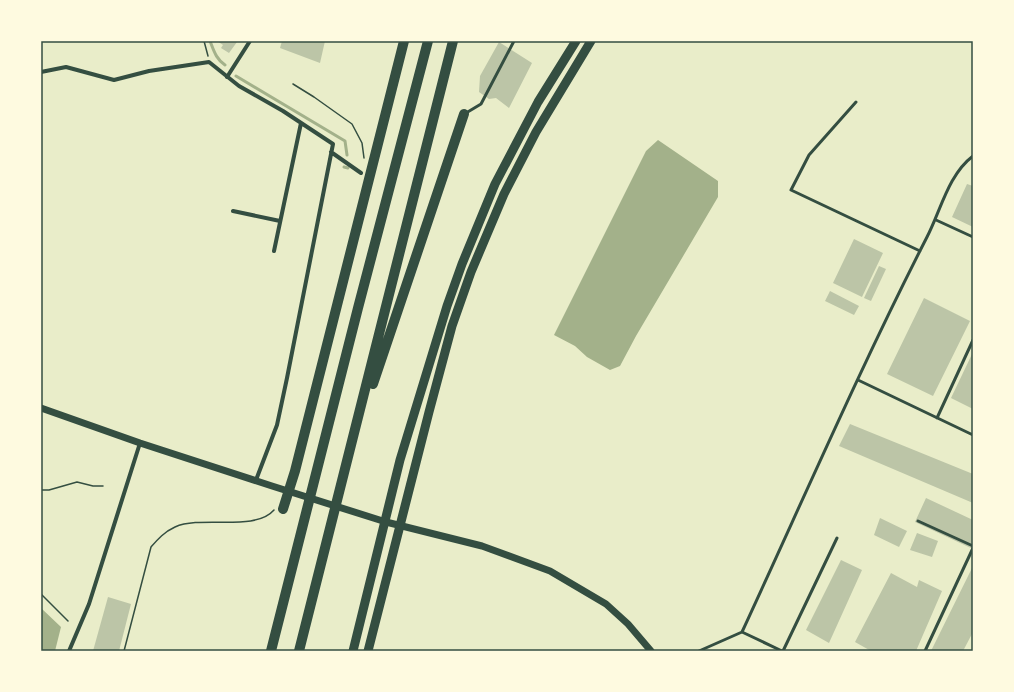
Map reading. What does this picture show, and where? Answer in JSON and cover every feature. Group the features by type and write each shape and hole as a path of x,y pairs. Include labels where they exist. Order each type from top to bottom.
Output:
{"highway":[{"path":"279,509 297,464 404,41"},
{"path":"271,651 348,346 428,41"},
{"path":"299,651 453,41"},
{"path":"353,441 464,114"}],"main road":[{"path":"353,651 386,522 400,460 447,306 476,229 496,184 535,109 576,41"},
{"path":"368,651 399,525 452,326 471,272 504,194 536,132 590,41"}],"street":[{"path":"226,77 250,41"},
{"path":"41,72 66,67 114,80 149,71 209,62 239,86 333,144 277,425 256,480"},
{"path":"274,251 301,123"},
{"path":"331,152 361,173"},
{"path":"234,211 280,221"},
{"path":"41,408 140,443 365,516 482,546 550,571 606,604 628,624 651,651"},
{"path":"69,651 89,604 140,443"}],"lane":[{"path":"464,114 481,104 514,41"},
{"path":"856,102 809,155 791,190 920,251"},
{"path":"699,651 742,632 858,380 936,220 950,185 965,162 973,156"},
{"path":"936,220 973,237"},
{"path":"938,418 973,340"},
{"path":"858,380 973,436"},
{"path":"918,521 973,547 925,651"},
{"path":"742,632 782,651 837,538"}],"path":[{"path":"204,41 209,62"},
{"path":"293,84 352,124 358,133 364,151 361,173"},
{"path":"41,490 49,490 77,482 93,486 103,486"},
{"path":"124,651 151,547 162,534 176,526 190,523 260,520 271,512 279,509"},
{"path":"41,594 68,621"}],"shaded area":[{"path":"658,140 718,181 718,197 636,336 620,366 610,370 587,357 575,346 554,335 646,151"},
{"path":"41,608 61,627 55,651 41,651"}],"building":[{"path":"217,41 237,42 229,53 221,48 223,45"},
{"path":"282,41 325,41 320,63 280,48"},
{"path":"499,42 532,63 509,108 496,98 489,99 479,92 480,76"},
{"path":"967,184 973,186 973,227 952,217"},
{"path":"854,239 883,253 862,297 833,283"},
{"path":"879,266 886,269 871,301 864,298"},
{"path":"830,291 859,306 854,315 825,301"},
{"path":"924,298 970,321 933,396 887,374"},
{"path":"973,352 973,409 951,398"},
{"path":"850,424 973,474 973,503 839,446"},
{"path":"926,498 973,520 973,549 915,522"},
{"path":"880,518 907,531 899,547 874,535"},
{"path":"917,533 938,541 932,557 910,550"},
{"path":"841,560 862,570 829,643 806,630"},
{"path":"973,566 973,632 963,651 931,651"},
{"path":"891,573 917,587 919,580 942,591 916,651 871,651 855,642"},
{"path":"108,597 131,604 119,651 93,651"}],"waterway":[{"path":"210,41 217,57 225,65"},
{"path":"236,76 345,141 347,155"},
{"path":"344,167 348,168"}]}
